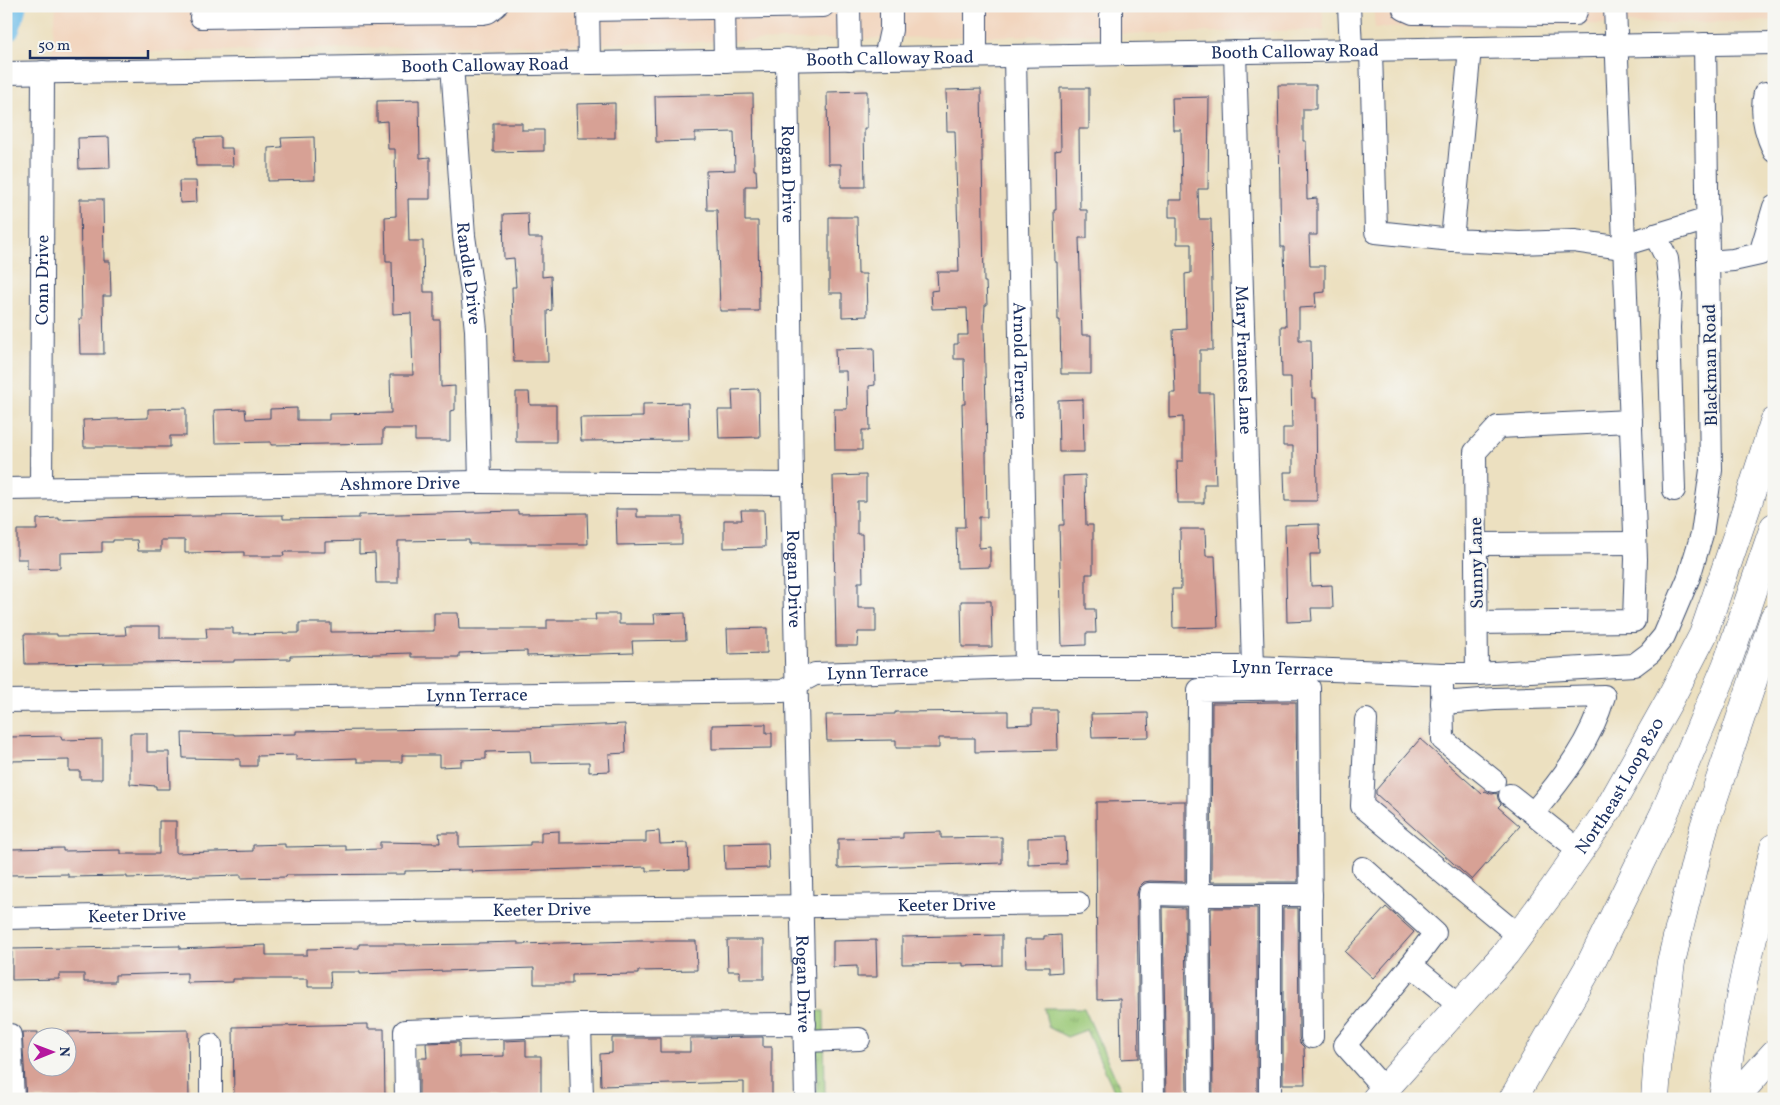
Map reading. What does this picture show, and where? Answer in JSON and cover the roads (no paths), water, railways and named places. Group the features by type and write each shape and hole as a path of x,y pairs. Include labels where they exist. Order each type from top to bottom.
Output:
{"main road":[{"name":"Northeast Loop 820","path":"1380,1094 1506,953 1608,810 1669,701 1703,635 1774,422"},
{"path":"1513,1099 1591,963 1664,814 1727,664 1774,527"},
{"path":"1655,1099 1658,1056 1671,962 1704,827 1774,618"},
{"path":"1723,1099 1728,1060 1744,976 1774,848"},
{"path":"1734,1099 1774,1054"}],"street":[{"path":"201,17 375,10 488,12 496,6"},
{"path":"589,63 588,8 823,6"},
{"path":"849,6 850,59"},
{"path":"885,58 891,30 891,6"},
{"path":"976,6 976,56"},
{"path":"1111,6 1111,54"},
{"path":"1349,6 1361,50 1376,232 1452,240 1519,244 1574,241 1616,247 1708,219"},
{"path":"1404,6 1413,14 1575,14 1578,6"},
{"path":"1476,623 1634,621 1635,543 1615,6"},
{"path":"724,7 725,60"},
{"name":"Booth Calloway Road","path":"12,73 1774,43"},
{"name":"Blackman Road","path":"1634,665 1650,653 1664,636 1689,577 1702,534 1711,470 1705,44"},
{"path":"1452,240 1470,48"},
{"name":"Mary Frances Lane","path":"1235,52 1253,667"},
{"name":"Arnold Terrace","path":"1015,56 1026,667"},
{"name":"Rogan Drive","path":"787,60 792,484 806,1099"},
{"name":"Randle Drive","path":"452,65 464,236 476,330 480,482"},
{"name":"Conn Drive","path":"41,488 43,72"},
{"path":"1774,93 1765,93 1762,106 1766,135 1774,151"},
{"path":"1708,262 1733,260 1760,254 1774,207"},
{"path":"1655,235 1667,259 1671,296 1669,327 1674,490"},
{"name":"Sunny Lane","path":"1477,674 1475,452 1498,427 1630,421"},
{"name":"Ashmore Drive","path":"6,489 480,482 792,484"},
{"path":"1476,544 1635,543"},
{"name":"Lynn Terrace","path":"6,701 783,691 815,674 1026,667 1253,667 1477,674 1634,665"},
{"path":"1442,674 1443,740 1580,851"},
{"path":"1200,1099 1198,895 1200,690 1309,688 1312,1037"},
{"path":"1442,703 1495,699 1604,696 1590,731 1562,779 1533,813"},
{"path":"1366,720 1362,806 1518,936"},
{"path":"1363,868 1435,933 1345,1045 1380,1094"},
{"path":"1152,1099 1150,894 1311,895"},
{"path":"1270,895 1270,1099"},
{"name":"Keeter Drive","path":"6,918 244,913 1078,903"},
{"path":"1411,965 1460,1006"},
{"path":"580,1024 582,1099"},
{"path":"406,1099 405,1031 580,1024 805,1033 859,1039"},
{"path":"6,1035 10,1035 12,1099"},
{"path":"211,1045 211,1099"}],"waterway":[{"path":"6,27 12,6"}]}
